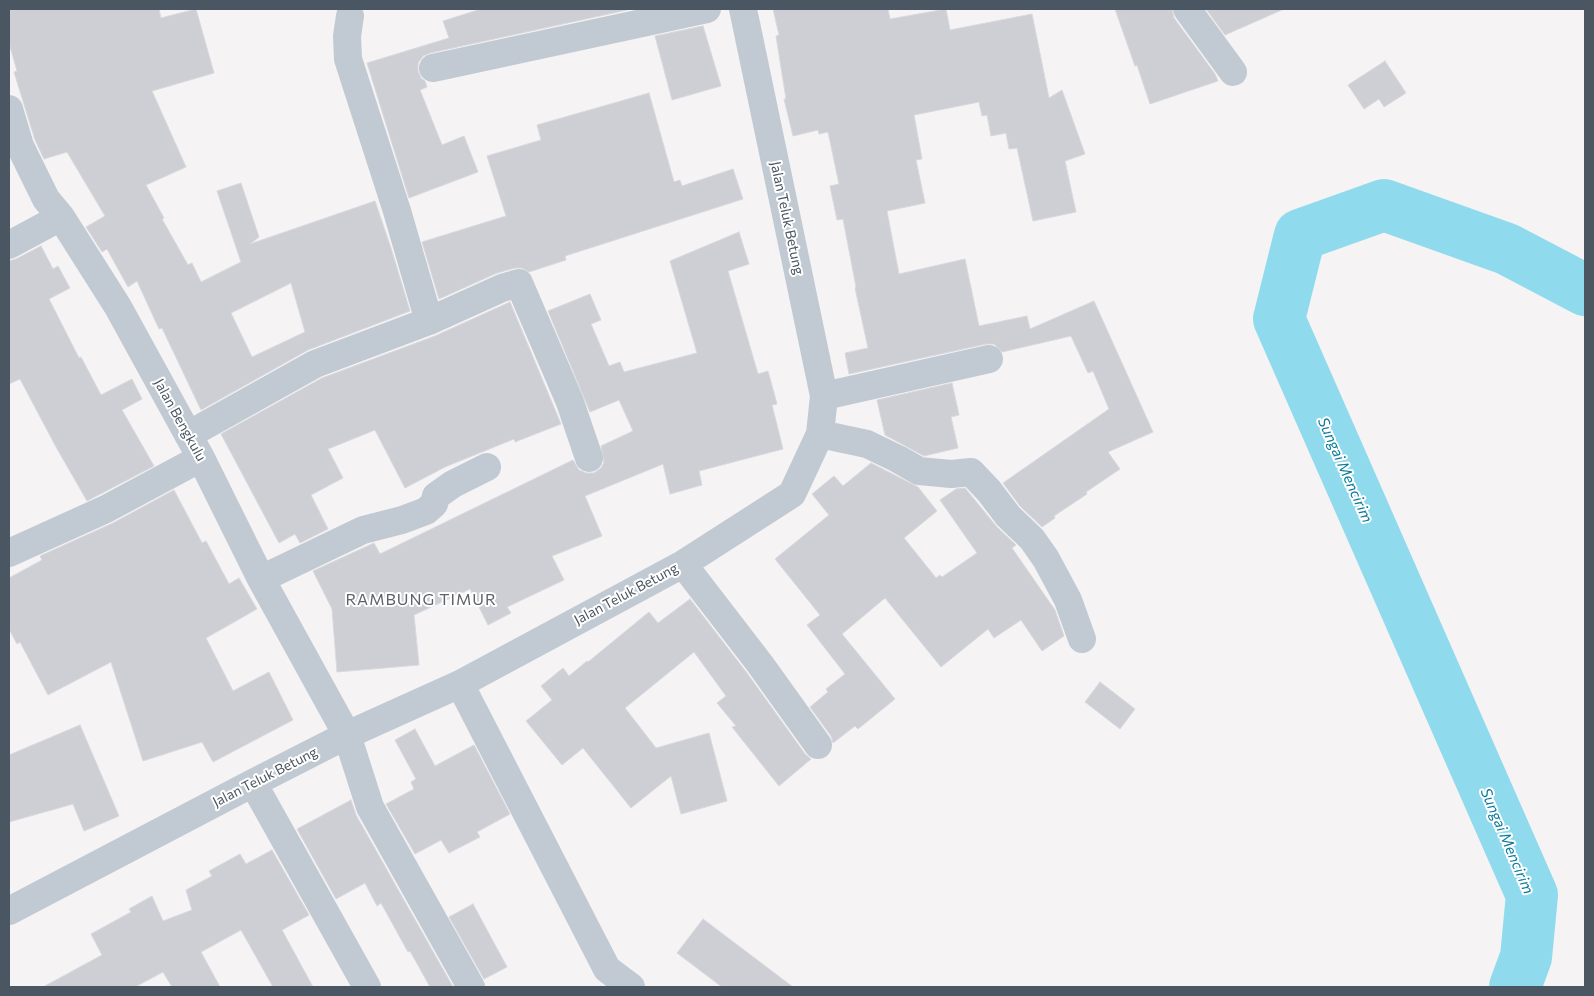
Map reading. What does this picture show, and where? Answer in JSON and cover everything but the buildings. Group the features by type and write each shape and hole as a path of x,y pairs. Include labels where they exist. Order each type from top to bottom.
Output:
{"street":[{"path":"433,68 708,9"},
{"name":"Jalan Teluk Betung","path":"9,911 347,735 460,684 683,564 792,494 820,434 824,396 743,9"},
{"path":"1187,9 1233,72"},
{"path":"350,16 347,36 348,59 397,211 428,321"},
{"name":"Jalan Bengkulu","path":"9,109 20,146 46,199 61,217 118,307 201,458 262,579 347,735 370,807 471,987"},
{"path":"9,245 61,217"},
{"path":"188,435 315,364 428,321 519,282 522,294 570,402 590,458"},
{"path":"824,396 989,359"},
{"path":"820,434 867,444 919,471 951,474 971,472 990,491 1008,516 1032,539 1046,559 1068,600 1082,639"},
{"path":"9,553 106,509 201,458"},
{"path":"262,579 363,530 402,520 426,511 434,504 436,496 453,484 487,467"},
{"path":"683,564 760,664 818,745"},
{"path":"460,684 602,978 631,987"},
{"path":"252,783 368,987"}],"waterway":[{"name":"Sungai Mencirim","path":"1515,987 1526,957 1532,895 1279,319 1300,235 1384,205 1507,249 1585,290"}],"district":[{"name":"RAMBUNG TIMUR","path":"421,600"}]}
